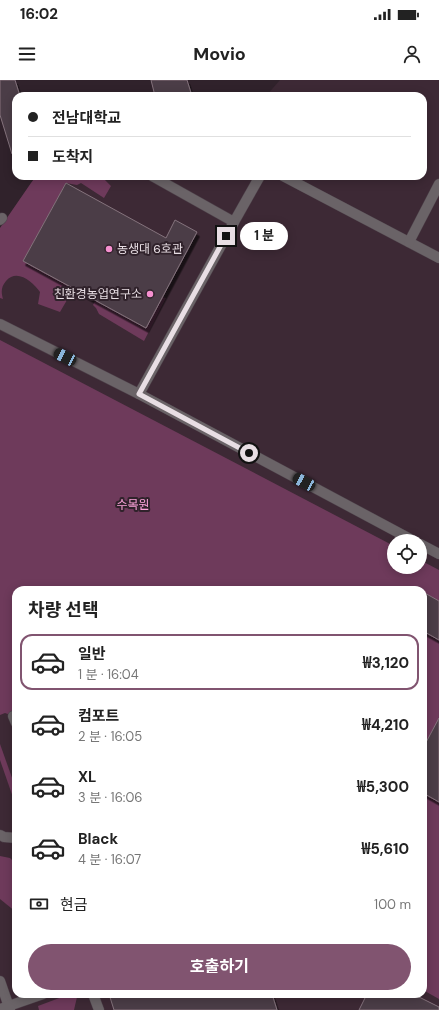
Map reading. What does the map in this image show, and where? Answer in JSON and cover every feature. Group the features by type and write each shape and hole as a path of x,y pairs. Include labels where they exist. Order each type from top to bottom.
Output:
{"street":[{"path":"159,180 234,222"},
{"path":"139,394 258,180"},
{"path":"291,180 439,258"},
{"path":"409,242 439,184"},
{"path":"0,324 139,394 401,534"},
{"path":"427,548 439,554"},
{"path":"0,835 12,838"},
{"path":"0,981 6,1008 32,998"},
{"path":"95,998 99,1010"}],"shaded area":[{"path":"280,80 439,80 439,1010 0,1010 0,228 33,180 427,180 427,92 270,92"}],"green space":[{"path":"33,180 105,180 111,186 104,198 81,183 77,185 66,183 23,261 74,288 60,312 38,304 40,292 33,284 20,276 10,277 6,281 2,290 3,299 0,298 0,228"},
{"path":"162,297 166,298 144,341 99,314 93,305 95,301 145,328"},
{"name":"수목원","path":"0,340 387,542 387,574 427,574 427,564 439,570 439,999 427,992 427,586 12,586 12,716 5,713 0,715"},
{"path":"0,744 12,778 12,794 0,760"},
{"path":"0,856 10,858 12,860 12,909 0,899"},
{"path":"59,998 77,998 74,1010 39,1010 38,1006"}],"building":[{"path":"0,80 15,80 19,92 12,92 12,154 0,115"},
{"path":"151,80 187,80 191,92 154,92"},
{"name":"농생대 6호관","path":"66,183 166,238 175,220 197,232 146,328 23,261"},
{"path":"427,594 439,601 439,640 427,633"},
{"path":"439,718 439,802 427,795 427,740"},
{"path":"110,998 273,998 277,1010 114,1010"},
{"path":"365,998 421,998 439,1007 439,1010 359,1010"}],"place":[{"name":"농생대 6호관","path":"109,249"},
{"name":"친환경농업연구소","path":"150,294"}],"route":[{"path":"226,236 139,394 249,453"}]}
